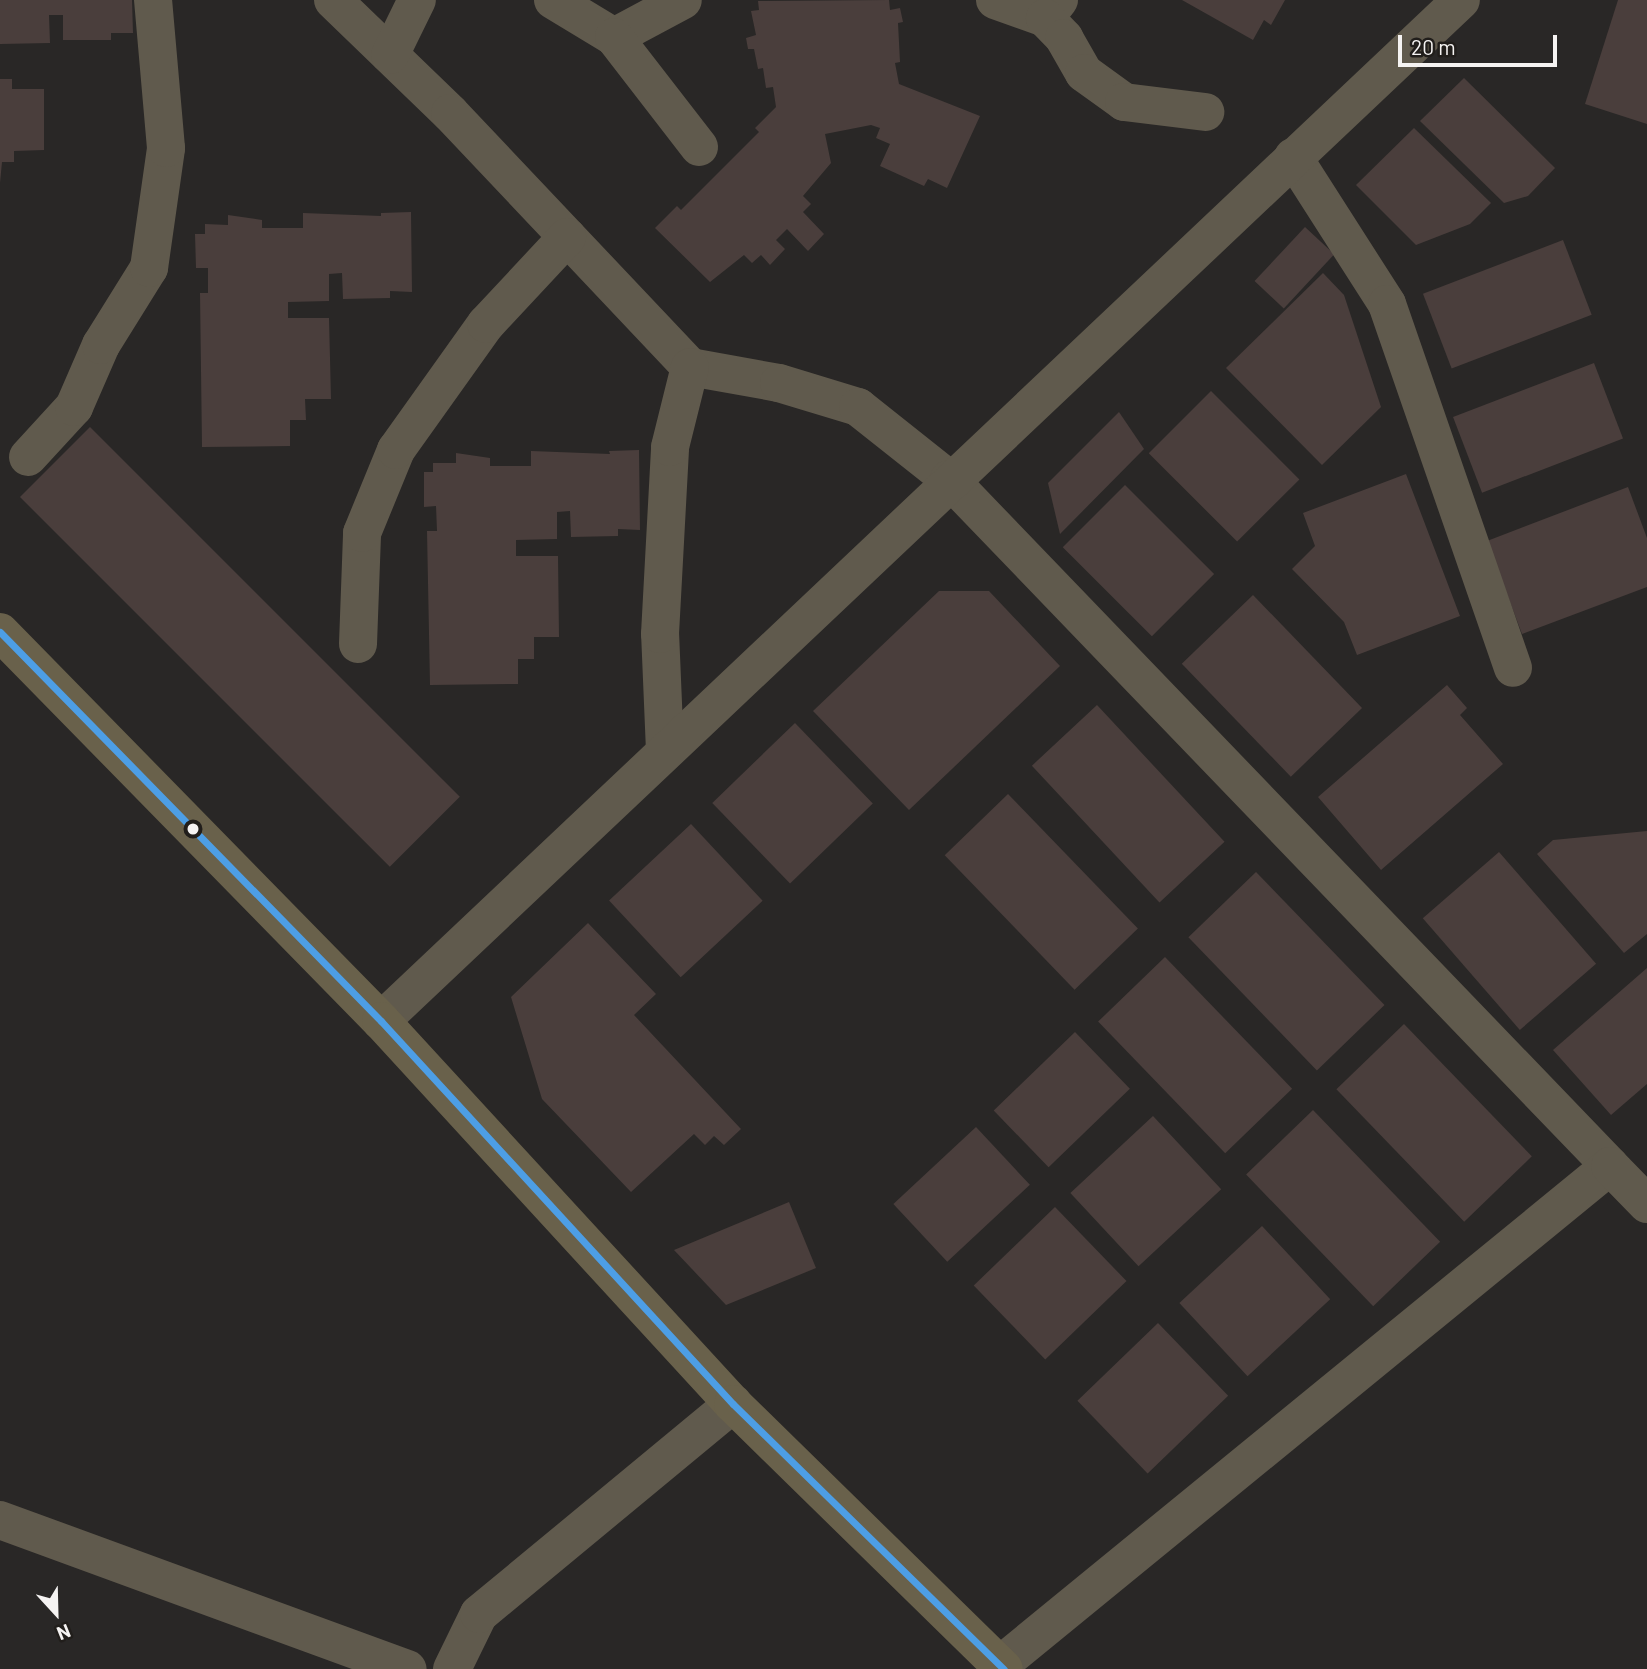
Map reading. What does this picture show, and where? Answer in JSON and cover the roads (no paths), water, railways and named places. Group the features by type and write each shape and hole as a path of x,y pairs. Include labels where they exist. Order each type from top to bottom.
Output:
{"main road":[{"path":"0,632 381,1021 733,1404 1002,1667"}],"street":[{"path":"28,457 74,407 101,345 149,268 166,148 153,0"},
{"path":"333,0 390,54 690,367 779,383 858,407 949,479 1647,1204"},
{"path":"390,54 417,0"},
{"path":"553,0 614,37 699,147"},
{"path":"614,37 683,0"},
{"path":"995,0 1052,9 1084,74 1124,102 1205,112"},
{"path":"381,1021 949,479 1461,0"},
{"path":"1293,157 1387,304 1513,668"},
{"path":"358,644 362,533 396,450 485,324 567,237"},
{"path":"665,751 660,634 670,447 690,367"},
{"path":"1002,1667 1610,1166"},
{"path":"452,1669 479,1614 733,1404"},
{"path":"0,1520 408,1669"}]}
